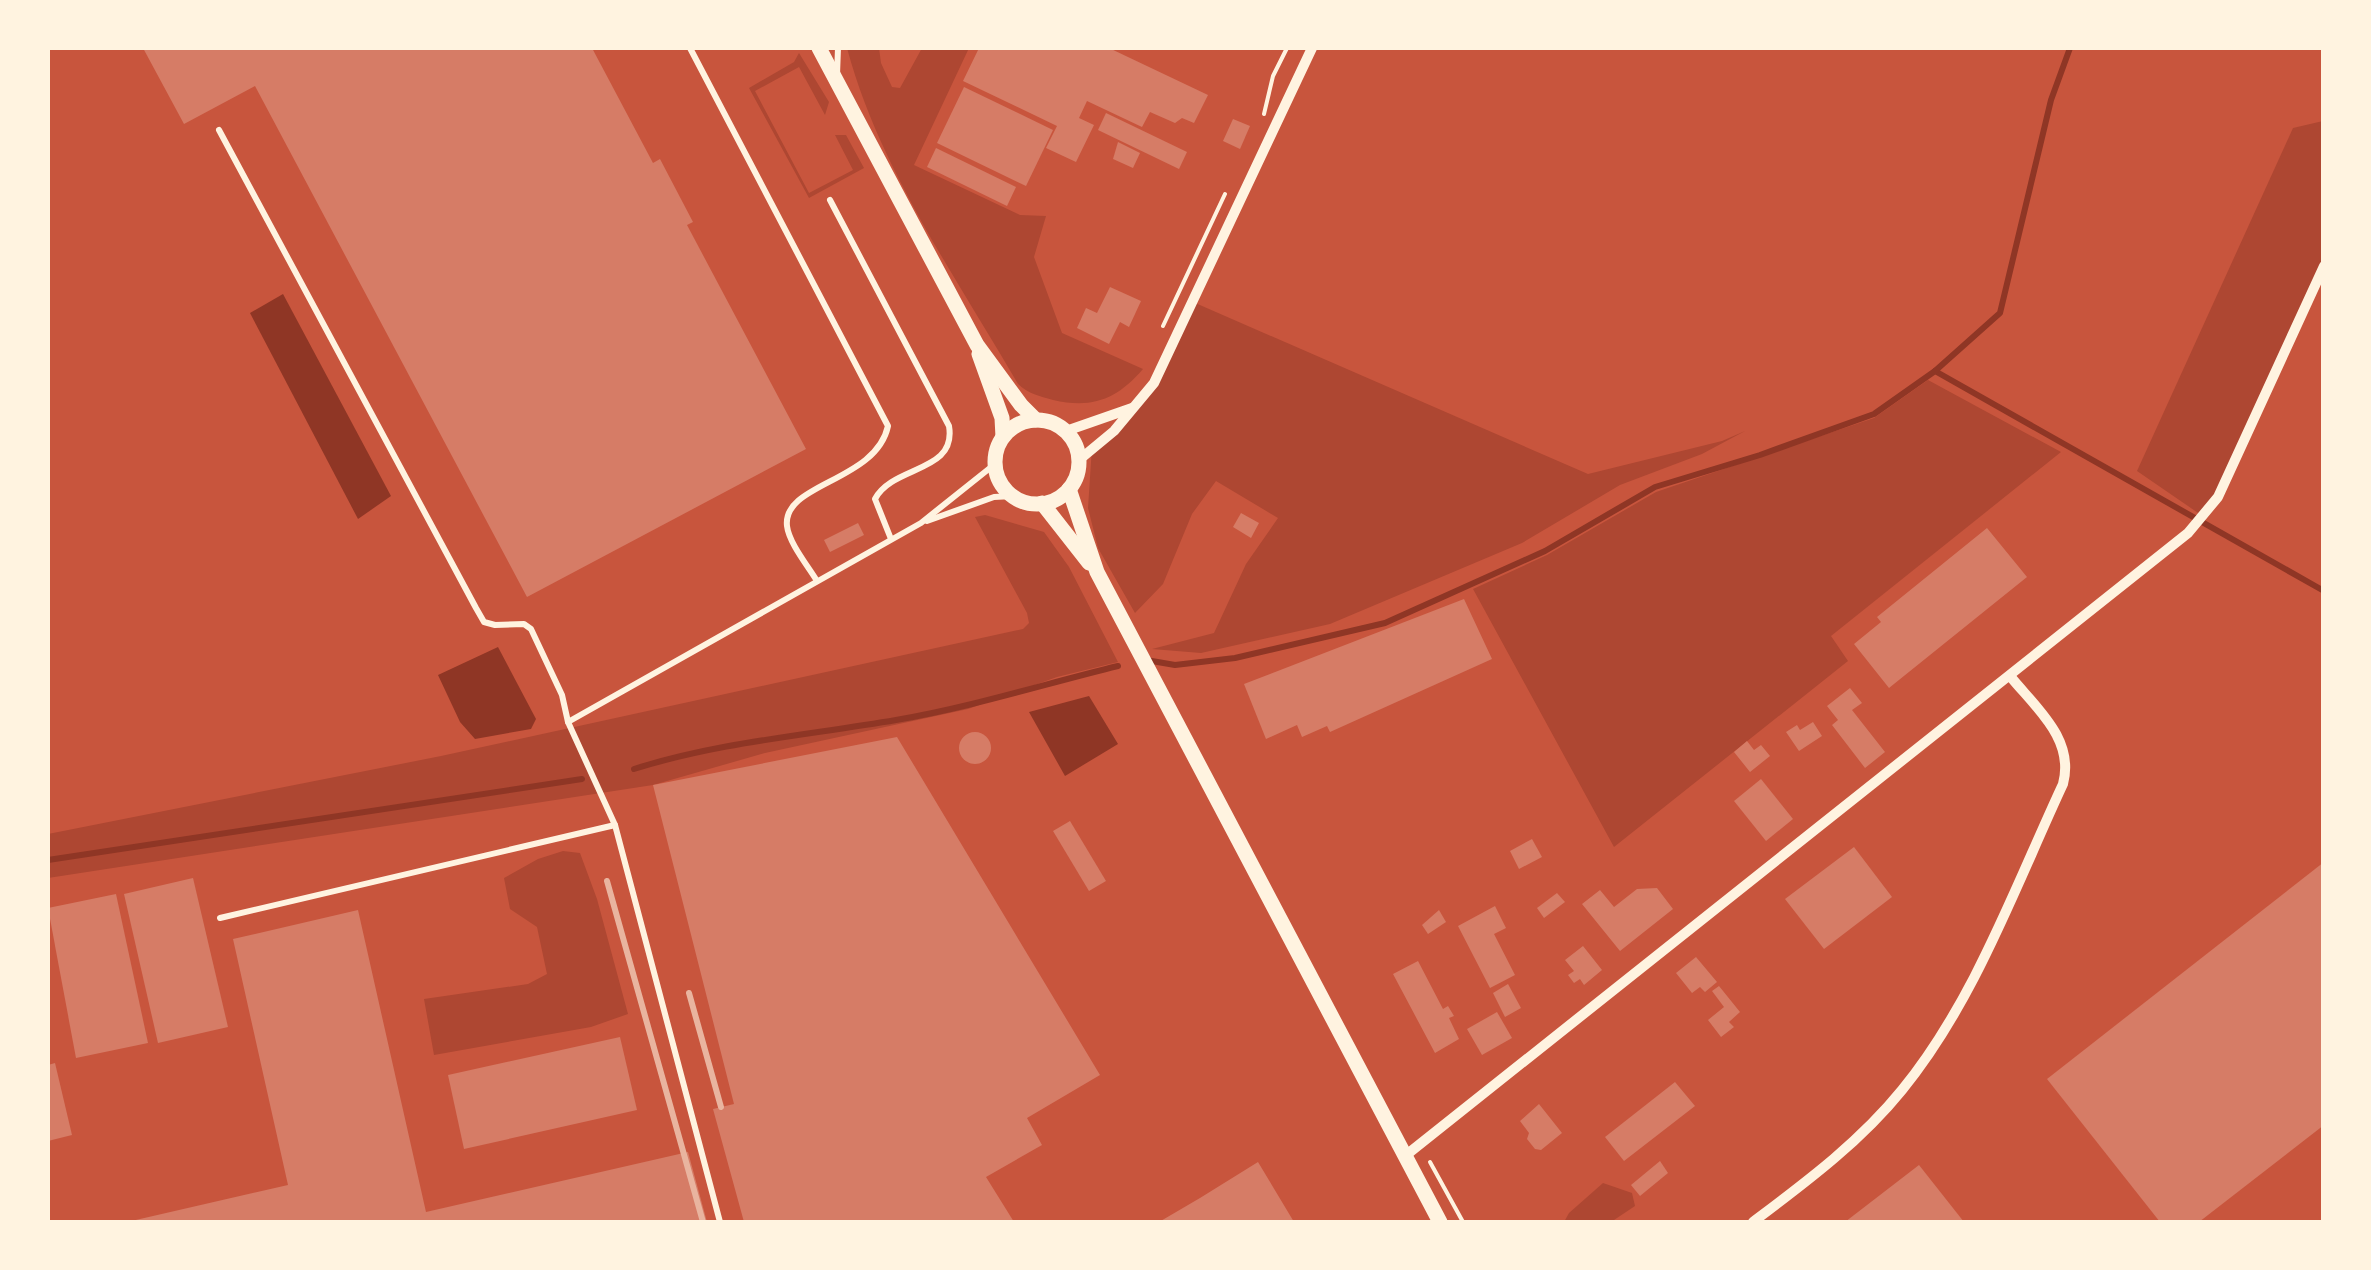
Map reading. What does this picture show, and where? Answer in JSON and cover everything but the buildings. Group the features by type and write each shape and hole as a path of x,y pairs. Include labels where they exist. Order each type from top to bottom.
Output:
{"main road":[{"path":"819,48 977,345 1002,418 995,464 1001,484 1014,496 1033,504 1058,498 1069,489 1079,460 1066,432 1054,423 1036,420 1020,424 1002,437"},
{"path":"977,345 1036,420"},
{"path":"1069,489 1097,572 1440,1222"},
{"path":"1042,503 1097,572"}],"street":[{"path":"1079,460 1114,431 1154,383 1312,48"},
{"path":"1405,1156 2188,533 2210,508 2224,483 2324,266"},
{"path":"1066,432 1133,408"},
{"path":"1753,1222 1860,1136 1902,1090 1945,1030 1984,953 2067,768 2059,736 2010,676"}],"lane":[{"path":"690,48 888,426 885,441 868,462 799,498 788,512 787,528 816,582"},
{"path":"836,81 838,48"},
{"path":"219,130 484,622 494,626 524,624 531,629 562,695 568,722 615,824 720,1222"},
{"path":"830,200 949,426 952,441 944,455 881,488 875,499 891,540"},
{"path":"568,722 920,523 995,464"},
{"path":"920,523 994,497 1014,496"},
{"path":"220,918 615,824"}],"path":[{"path":"1262,120 1273,76 1287,48"},
{"path":"1159,335 1228,188"},
{"path":"1420,1145 1463,1222"}],"shaded area":[{"path":"847,48 879,48 892,87 900,88 922,48 969,48 914,165 1020,215 1046,216 1034,257 1062,333 1143,369 1124,388 1103,399 1080,403 1043,397 1018,384 899,179 878,136"},
{"path":"799,53 829,102 825,115 799,67 755,91 809,193 853,170 835,135 846,135 864,168 809,198 749,88 794,62"},
{"path":"2323,121 2323,266 2204,517 2137,471 2293,128"},
{"path":"283,294 391,496 358,519 250,313"},
{"path":"1193,302 1588,474 1722,441 1745,431 1702,454 1620,485 1522,543 1330,624 1201,653 1152,649 1214,633 1246,564 1278,518 1216,481 1192,514 1163,584 1135,613 1098,548 1088,508 1092,447 1154,383"},
{"path":"1928,380 2061,452 1831,636 1848,661 1614,847 1473,589 1547,555 1656,492 1874,418"},
{"path":"985,515 1044,532 1069,567 1118,662 1057,677 968,709 765,753 653,785 48,878 48,834 441,756 1023,629 1029,623 1027,613 975,517"},
{"path":"498,647 536,719 531,729 475,739 460,722 438,675"},
{"path":"1089,696 1118,744 1065,776 1029,712"},
{"path":"563,851 580,853 597,899 628,1014 591,1027 434,1055 424,999 528,984 547,974 537,927 510,909 504,878 538,859"},
{"path":"1603,1183 1632,1193 1635,1206 1611,1222 1564,1222 1569,1213"}],"waterway":[{"path":"1146,660 1175,665 1235,658 1385,623 1545,551 1655,487 1874,414 1935,371 2000,313 2051,100 2070,48"},
{"path":"1935,371 2324,591"},
{"path":"634,769 731,746 924,715 1118,666"},
{"path":"48,860 582,779"}],"railway":[{"path":"607,881 703,1222"},
{"path":"689,993 721,1107"}]}
